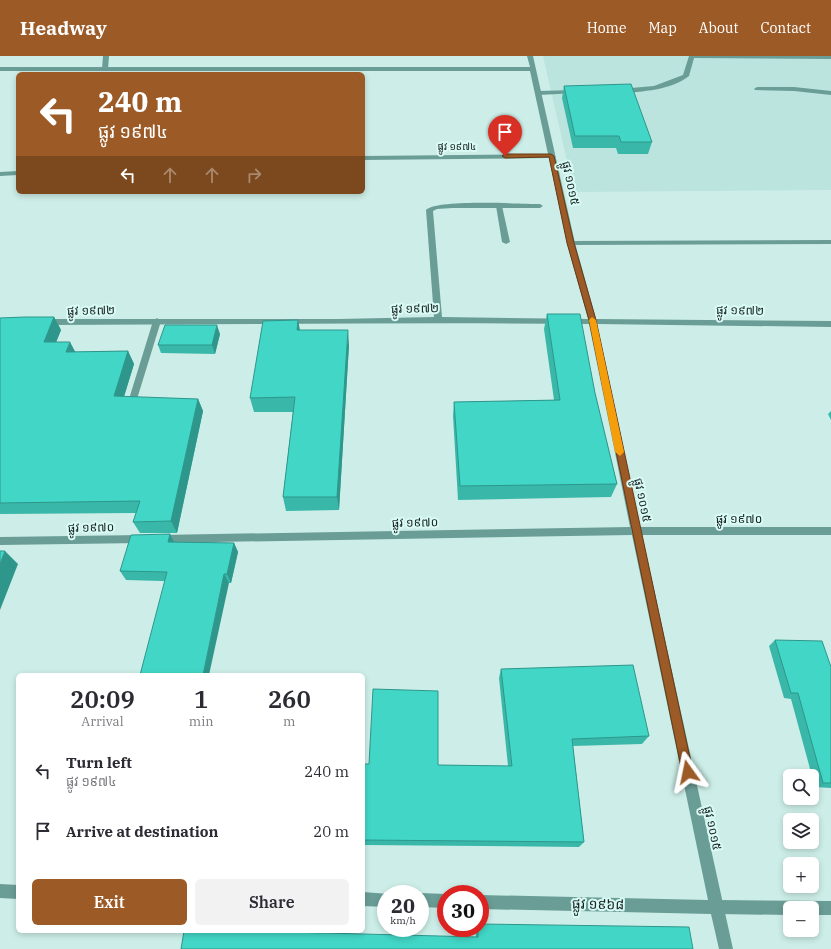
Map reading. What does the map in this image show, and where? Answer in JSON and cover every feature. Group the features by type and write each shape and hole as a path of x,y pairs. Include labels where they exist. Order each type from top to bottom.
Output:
{"street":[{"path":"105,69 106,56"},
{"name":"ផ្លូវ ១០១៥","path":"530,56 571,243 592,320 726,949"},
{"path":"610,92 634,91 669,85 686,76 692,56 831,57"},
{"path":"0,69 533,69"},
{"path":"757,89 794,89 831,93"},
{"path":"538,93 586,92"},
{"name":"ផ្លូវ ១៩៧៤","path":"365,158 551,156"},
{"path":"0,174 16,173"},
{"path":"499,206 506,242"},
{"path":"438,320 429,210 436,207 540,206"},
{"path":"571,243 831,242"},
{"name":"ផ្លូវ ១៩៧២","path":"31,322 592,320 831,324"},
{"path":"133,399 157,321"},
{"name":"ផ្លូវ ១៩៧០","path":"0,541 636,531 831,531"},
{"path":"0,891 16,892"},
{"path":"365,899 377,900"},
{"name":"ផ្លូវ ១៩៦៨","path":"489,902 831,908"}],"shaded area":[{"path":"543,56 831,56 831,190 574,192"}],"building":[{"path":"631,84 652,142 621,142 619,136 575,136 564,86"},
{"path":"547,314 580,314 595,393 617,484 460,486 454,402 560,400"},
{"path":"54,317 44,342 70,342 66,352 128,351 114,396 198,399 171,521 133,522 140,501 0,503 0,318"},
{"path":"298,320 297,330 348,330 337,497 283,497 295,397 250,398 263,321"},
{"path":"165,325 217,325 212,345 158,345"},
{"path":"170,534 168,542 234,543 227,574 224,574 203,673 141,673 167,572 120,571 131,535"},
{"path":"0,551 5,551 0,564"},
{"path":"775,640 822,641 831,667 831,783 823,783 798,693 791,693"},
{"path":"633,665 649,736 572,739 584,842 365,840 365,764 369,764 373,689 438,691 438,765 512,766 501,669"},
{"path":"489,924 689,927 693,949 181,949 184,933 325,933 377,934 377,937 429,937 429,936 489,937"}],"slow traffic":[{"path":"592,320 620,452"}],"route":[{"path":"505,156 551,156 571,243 592,320 688,772"}]}
